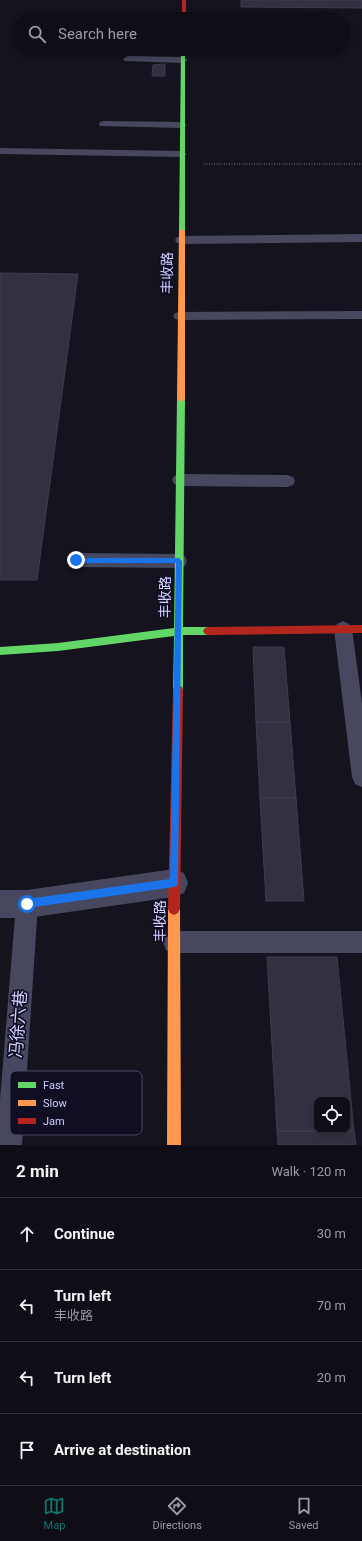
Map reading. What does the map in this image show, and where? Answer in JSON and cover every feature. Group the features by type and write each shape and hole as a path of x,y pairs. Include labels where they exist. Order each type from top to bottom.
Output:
{"street":[{"path":"184,0 184,12"},
{"name":"丰收路","path":"174,1145 174,883 179,631 183,56"},
{"path":"0,650 58,647 179,631 362,629"},
{"path":"13,904 174,883"}],"lane":[{"path":"128,59 183,60"},
{"path":"104,124 182,125"},
{"path":"0,150 182,159"},
{"path":"181,240 362,238"},
{"path":"180,316 362,315"},
{"path":"180,480 287,481"},
{"path":"76,560 179,561"},
{"path":"343,629 362,777"},
{"name":"冯徐六巷","path":"10,1071 13,904"},
{"path":"174,942 362,942"},
{"name":"冯徐六巷","path":"9,1145 10,1085"}],"path":[{"path":"182,159 362,164"}],"building":[{"path":"241,0 362,0 362,8 241,7"},
{"path":"165,64 165,76 152,76 153,65"},
{"path":"0,273 78,274 37,580 0,580"},
{"path":"253,647 284,647 290,722 256,722"},
{"path":"256,722 290,722 296,798 260,798"},
{"path":"260,798 296,798 304,901 266,901"},
{"path":"267,957 337,957 354,1131 350,1131 350,1097 314,1097 314,1131 277,1131"},
{"path":"277,1131 350,1133 350,1131 354,1131 356,1145 278,1145"}],"traffic: fast":[{"path":"182,231 183,56"},
{"path":"178,690 181,399"},
{"path":"0,651 58,647 179,631 208,631"}],"traffic: slow":[{"path":"181,399 182,231"},
{"path":"174,909 174,1145"}],"traffic: jam":[{"path":"184,0 184,12"},
{"path":"208,631 362,629"},
{"path":"174,909 178,690"}],"route":[{"path":"27,904 174,883 179,561 76,560"}]}
